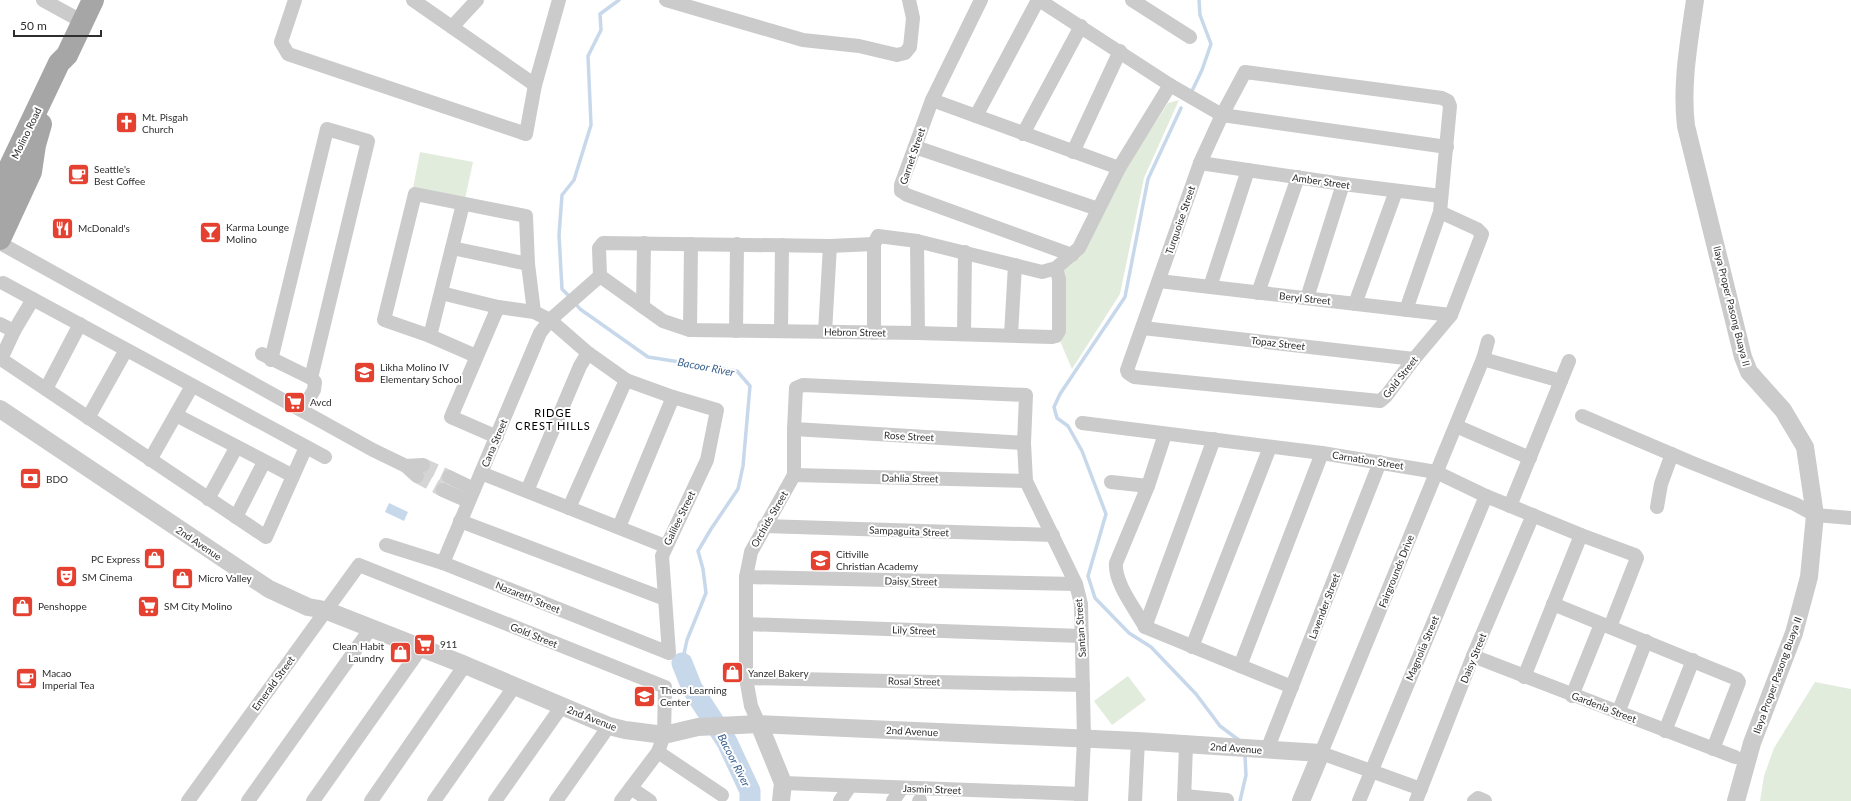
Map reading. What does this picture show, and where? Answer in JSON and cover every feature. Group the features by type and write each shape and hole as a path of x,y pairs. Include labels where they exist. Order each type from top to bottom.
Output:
{"main road":[{"name":"Molino Road","path":"0,208 59,63 67,54 93,0"},
{"name":"Molino Road","path":"0,187 44,115 67,67 67,54"},
{"name":"Molino Road","path":"0,166 30,108 52,79"},
{"name":"Molino Road","path":"0,239 31,172 35,145 44,115"}],"street":[{"path":"44,0 83,22"},
{"path":"295,0 281,42 288,54 526,134 535,85 560,0"},
{"path":"413,0 535,85"},
{"path":"452,27 477,0"},
{"path":"666,0 803,40 825,44 859,46 897,55 905,53 910,47 913,18 909,0"},
{"name":"Garnet Street","path":"981,0 932,100 901,185 901,191 1072,255"},
{"path":"976,116 1039,0 1176,88 1222,115 1447,147 1440,212 1406,310"},
{"path":"1132,0 1190,37"},
{"name":"Ilaya Proper Pasong Buaya II","path":"1695,0 1685,65 1683,104 1686,126 1724,272 1743,357 1749,372 1783,410 1805,447 1815,515 1809,577 1794,633 1752,743 1736,801"},
{"path":"1023,134 1081,26"},
{"path":"1073,152 1120,52"},
{"name":"Turquoise Street","path":"1128,373 1127,367 1200,163 1222,115 1245,72 1442,98 1448,101 1450,106 1447,147"},
{"path":"874,333 874,244 878,236 883,235 918,241 1042,272 1056,268 1079,248 1118,168 1176,88"},
{"path":"932,100 1118,168"},
{"path":"302,410 314,390 315,382 311,378 267,357 327,130 368,141 311,378"},
{"path":"915,147 1098,209"},
{"name":"Amber Street","path":"1200,163 1343,184 1441,196"},
{"path":"1210,287 1248,170"},
{"path":"1258,293 1298,177"},
{"path":"1307,298 1343,184"},
{"path":"1355,304 1396,191"},
{"path":"476,356 430,336 384,320 415,194 526,216 528,264 534,312"},
{"path":"430,336 463,204"},
{"name":"Gold Street","path":"1128,373 1134,377 1376,402 1386,396 1414,359 1451,315 1482,234 1477,229 1440,212"},
{"path":"918,241 918,333"},
{"path":"0,243 373,450 406,466 420,470"},
{"path":"600,276 599,248 601,245 644,243 782,246 874,244"},
{"path":"643,306 644,243"},
{"path":"690,330 691,244"},
{"path":"736,331 737,244"},
{"path":"781,330 782,246"},
{"path":"825,332 830,246"},
{"path":"452,248 528,264"},
{"path":"964,334 965,252"},
{"path":"1011,335 1015,265"},
{"name":"Hebron Street","path":"600,276 663,321 690,330 781,330 1052,337 1058,334 1060,279 1056,268"},
{"name":"Cana Street","path":"443,563 540,334 550,320 600,276"},
{"name":"Beryl Street","path":"1159,281 1451,315"},
{"path":"3,283 325,457"},
{"path":"441,293 498,307 534,312 550,320 588,353 626,380 672,397 619,527"},
{"path":"33,299 14,331 1,360 266,537 306,448"},
{"path":"497,437 451,416 498,307"},
{"path":"0,324 14,331"},
{"path":"46,389 80,324"},
{"name":"Topaz Street","path":"1142,328 1414,359"},
{"name":"Fairgrounds Drive","path":"1301,801 1456,426 1483,359 1488,341"},
{"path":"88,418 126,350"},
{"path":"527,491 580,366 588,353"},
{"path":"1483,359 1561,381"},
{"path":"1510,506 1569,361"},
{"path":"569,508 626,380"},
{"path":"150,460 192,386"},
{"name":"Santan Street","path":"794,429 795,390 798,386 1026,395 1024,442 1026,481 1076,584 1081,604 1084,739 1081,798"},
{"name":"Galilee Street","path":"668,653 662,556 665,546 707,460 717,410 672,397"},
{"name":"2nd Avenue","path":"0,409 269,589 308,607 325,610 465,665 514,687 610,726 625,730 664,734 698,727 753,724 1138,741 1321,753 1372,770 1418,795"},
{"path":"176,415 236,448 293,476"},
{"path":"1582,416 1795,504 1815,515 1851,518"},
{"name":"Carnation Street","path":"1082,423 1322,453 1436,472 1486,496 1580,535 1631,552 1637,558 1605,625"},
{"path":"1456,426 1530,458"},
{"path":"794,429 794,475"},
{"name":"Rose Street","path":"794,429 1024,442"},
{"path":"1165,434 1148,486 1116,563 1115,569 1119,581 1145,627 1292,687"},
{"path":"1145,627 1214,440"},
{"path":"1192,646 1270,446"},
{"path":"208,499 236,448"},
{"path":"1240,666 1322,453"},
{"path":"1657,507 1661,484 1672,454"},
{"path":"236,517 264,462"},
{"name":"Lavender Street","path":"1268,750 1380,462"},
{"path":"481,473 665,546"},
{"name":"Dahlia Street","path":"794,475 1026,481"},
{"name":"Orchids Street","path":"753,724 746,678 746,577 750,552 794,475"},
{"path":"1111,482 1148,486"},
{"path":"446,484 471,495"},
{"name":"Magnolia Street","path":"1359,801 1486,496"},
{"name":"Daisy Street","path":"1418,795 1473,656 1533,515"},
{"path":"460,521 665,599"},
{"name":"Sampaguita Street","path":"764,526 1053,535"},
{"path":"1524,677 1580,535"},
{"name":"Nazareth Street","path":"386,545 443,563 668,653"},
{"name":"Gold Street","path":"359,566 666,687 664,734"},
{"name":"Emerald Street","path":"188,801 325,610 359,566"},
{"name":"Daisy Street","path":"746,577 1076,584"},
{"path":"1553,604 1738,679 1739,682 1713,749"},
{"name":"Lily Street","path":"746,624 1082,636"},
{"path":"1572,696 1605,625"},
{"path":"248,801 371,628"},
{"path":"1618,713 1646,641"},
{"path":"313,801 421,648"},
{"name":"Gardenia Street","path":"1473,656 1572,696 1735,758"},
{"path":"1665,731 1693,660"},
{"path":"371,801 465,665"},
{"name":"Rosal Street","path":"746,678 1083,685"},
{"path":"434,801 514,687"},
{"path":"495,801 562,706"},
{"path":"753,724 784,783 782,801"},
{"path":"556,801 610,726"},
{"path":"621,801 658,752 664,734"},
{"path":"1135,801 1138,741"},
{"path":"1186,745 1184,799 1227,800"},
{"path":"658,752 722,795"},
{"name":"Jasmin Street","path":"784,783 1081,798"},
{"path":"840,801 850,786"},
{"path":"631,788 650,801"},
{"path":"893,801 902,788"},
{"path":"1474,801 1478,798 1485,801"}],"green space":[{"path":"1179,100 1144,178 1120,294 1072,369 1060,341 1061,268 1168,103"},
{"path":"420,152 473,162 465,199 413,188"},
{"path":"1128,676 1146,700 1112,725 1094,701"},
{"path":"1815,682 1851,689 1851,801 1760,801 1764,776 1774,748"}],"water":[{"path":"389,503 408,512 404,521 385,512"}],"waterway":[{"name":"Bacoor River","path":"571,298 562,289 559,235 562,195 574,180 591,125 588,56 601,30 600,14 619,0"},
{"path":"1191,93 1202,70 1211,44 1200,15 1199,0"},
{"path":"1181,108 1148,179 1125,297 1060,394 1054,407 1057,418 1068,426 1082,451 1106,514 1088,576 1095,598 1129,633 1151,647 1196,694 1220,726 1240,741"},
{"name":"Bacoor River","path":"575,303 580,309 648,357 737,371 750,386 743,466 738,489 698,551 703,569 706,593 687,640 682,663"},
{"name":"Bacoor River","path":"682,663 692,688 727,742 750,791 750,801"},
{"path":"1240,801 1246,775 1245,756"}],"tunnel":[{"path":"423,465 449,477"},
{"path":"417,476 443,490"}],"place":[{"name":"Mt. Pisgah Church","path":"126,123"},
{"name":"Seattle's Best Coffee","path":"79,175"},
{"name":"McDonald's","path":"62,228"},
{"name":"Karma Lounge Molino","path":"211,233"},
{"name":"Likha Molino IV Elementary School","path":"364,373"},
{"name":"Avcd","path":"294,402"},
{"name":"BDO","path":"31,479"},
{"name":"PC Express","path":"155,559"},
{"name":"Citiville Christian Academy","path":"820,560"},
{"name":"SM Cinema","path":"66,577"},
{"name":"Micro Valley","path":"182,578"},
{"name":"Penshoppe","path":"22,606"},
{"name":"SM City Molino","path":"148,606"},
{"name":"911","path":"424,644"},
{"name":"Clean Habit Laundry","path":"400,652"},
{"name":"Yanzel Bakery","path":"733,673"},
{"name":"Macao Imperial Tea","path":"27,679"},
{"name":"Theos Learning Center","path":"644,696"}],"district":[{"name":"RIDGE CREST HILLS","path":"553,419"}]}
